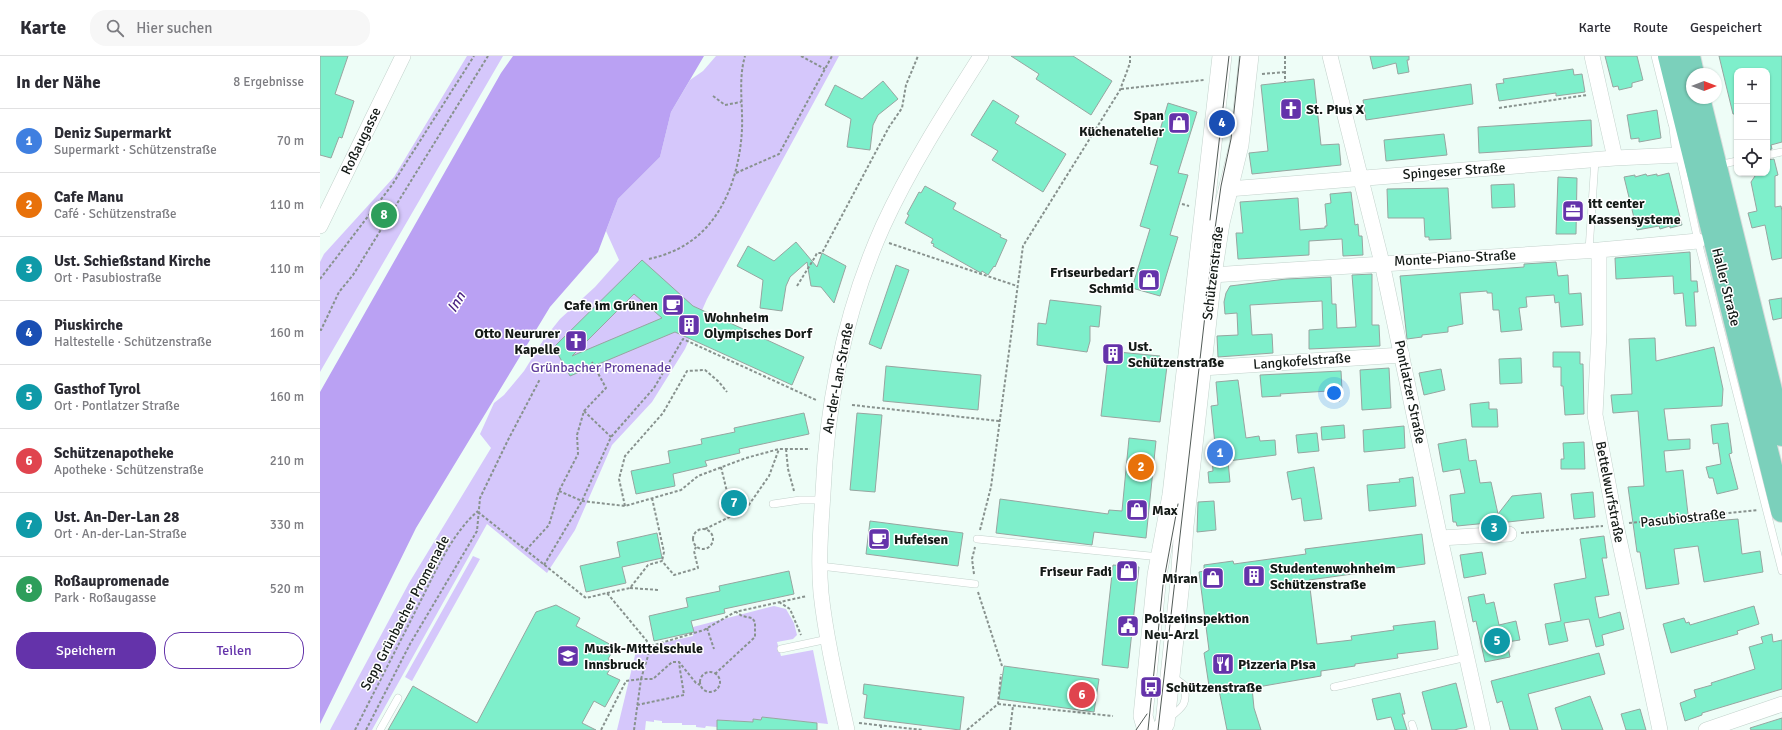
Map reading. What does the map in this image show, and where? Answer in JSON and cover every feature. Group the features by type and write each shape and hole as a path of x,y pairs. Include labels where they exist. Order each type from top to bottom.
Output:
{"main road":[{"path":"1671,58 1686,69"},
{"name":"Haller Straße","path":"1671,58 1782,511"},
{"name":"Haller Straße","path":"1700,104 1782,435"}],"street":[{"name":"Roßaugasse","path":"320,226 403,56"},
{"name":"An-der-Lan-Straße","path":"851,726 828,639 821,594 820,566 825,449 839,360 854,300 877,239 903,186 920,156 982,56"},
{"name":"Schützenstraße","path":"1147,730 1143,716 1144,698 1160,557 1172,495 1222,56"},
{"name":"Schützenstraße","path":"1163,726 1212,275 1219,230 1239,145 1249,56"},
{"name":"Pontlatzer Straße","path":"1330,56 1382,263 1440,538 1483,730"},
{"path":"1592,56 1615,158"},
{"path":"1671,58 1680,155"},
{"name":"Spingeser Straße","path":"1228,189 1615,158 1680,155"},
{"name":"Monte-Piano-Straße","path":"1212,275 1594,250 1698,241"},
{"name":"Bettelwurfstraße","path":"1594,250 1599,333 1595,415 1616,525 1660,730"},
{"name":"Langkofelstraße","path":"1202,368 1402,355"},
{"path":"1440,538 1508,534"},
{"path":"1706,730 1782,704"}],"lane":[{"path":"1770,154 1782,152"},
{"path":"1680,155 1698,241 1782,571"},
{"path":"1594,160 1594,250"},
{"path":"1716,166 1734,162"},
{"path":"773,504 800,500 822,500"},
{"path":"977,539 1160,557"},
{"path":"820,566 975,584"},
{"path":"781,649 802,643 828,639"},
{"path":"1334,686 1467,657"},
{"path":"380,730 398,698"}],"path":[{"path":"320,280 392,185 474,56"},
{"path":"320,331 339,292 353,274 488,56"},
{"path":"649,260 688,243 709,224 729,192 736,173 742,128 741,102 744,56"},
{"path":"801,56 825,69"},
{"path":"736,173 779,154 832,56"},
{"path":"797,286 817,253 822,253 889,127 902,108 906,85 918,56"},
{"path":"1002,666 975,584 972,559 990,487 1022,246 1120,90 1130,63 1130,56"},
{"path":"1285,56 1286,82"},
{"path":"1256,74 1285,72"},
{"path":"1120,90 1209,80"},
{"path":"1499,108 1600,93"},
{"path":"713,96 725,105 741,102"},
{"path":"877,239 1017,286"},
{"path":"544,565 582,501 611,437 654,388 683,339 816,400"},
{"path":"526,550 549,525 559,491 578,454 577,435 584,411 606,388 592,362"},
{"path":"625,506 619,479 625,456 663,413 687,371 705,370 719,382 727,392"},
{"name":"Sepp Grünbacher Promenade","path":"355,730 437,570 453,542 471,517 478,511 480,498 490,476 540,379"},
{"path":"852,405 999,421"},
{"path":"584,411 611,437"},
{"path":"559,491 582,501 625,506 681,490 698,476 746,458 779,449 810,449"},
{"path":"705,530 746,509 769,476 779,449"},
{"path":"786,449 788,469 795,494 800,500"},
{"path":"721,467 728,496"},
{"path":"652,498 664,552 662,561"},
{"name":"Pasubiostraße","path":"1508,534 1616,525 1759,510"},
{"path":"478,511 586,598 630,588 659,590"},
{"path":"366,730 410,644 477,531 478,511"},
{"path":"662,561 674,575 698,568 694,551 696,547 693,542 693,536 699,530 705,530 711,533 712,542 705,549 696,547"},
{"path":"630,588 648,564 662,561"},
{"path":"607,593 651,646"},
{"path":"651,646 707,628 735,612 807,596"},
{"path":"779,602 790,609 800,632 802,643"},
{"path":"700,685 701,679 705,674 715,674 756,637 755,622 752,618 742,616 735,612"},
{"path":"707,628 714,649"},
{"path":"634,730 641,679 651,646"},
{"path":"601,730 626,681 653,679 672,662 679,662"},
{"path":"679,662 696,683 707,692 716,690 720,682 715,674"},
{"path":"637,706 684,695 679,662"},
{"path":"967,730 998,704 1002,674"},
{"path":"998,704 1113,716"},
{"path":"1010,730 1013,706"},
{"path":"851,726 880,725 923,730"},
{"path":"880,725 882,730"}],"green space":[{"path":"467,56 503,56 320,372 320,262 324,254 394,177"},
{"name":"Grünbacher Promenade","path":"716,56 839,56 707,299 685,349 652,402 612,445 575,530 547,573 487,524 372,730 330,730 409,583 491,448 480,434 494,403 504,395 524,371 544,339 560,319 595,287 619,260 606,231 618,199 660,157 671,112 690,80 703,71"},
{"path":"473,556 480,559 412,681 405,677"},
{"path":"774,606 786,609 794,623 797,635 793,639 777,642 781,656 813,650 828,724 762,717 761,720 754,719 753,722 743,721 742,723 733,722 733,720 717,721 717,727 706,726 705,728 696,727 696,725 682,725 682,723 662,723 662,721 654,720 654,722 646,721 645,730 617,730 638,643 654,645 693,636 693,627"}],"water":[{"name":"Inn","path":"513,56 704,56 671,112 660,157 618,199 598,252 550,307 416,528 320,724 320,392 501,73"}],"building":[{"path":"320,56 348,56 335,94 354,101 342,138 339,137 331,158 320,155"},
{"path":"1011,56 1073,56 1112,81 1091,115 1036,79 1039,74"},
{"path":"1370,56 1409,56 1409,60 1407,60 1409,72 1398,74 1396,63 1373,69"},
{"path":"1605,56 1637,56 1643,80 1632,83 1632,87 1619,90 1618,86 1613,87"},
{"path":"1719,56 1782,56 1782,142 1771,145 1772,149 1770,149 1770,68 1734,68 1733,114"},
{"path":"1573,69 1574,75 1582,74 1585,92 1556,96 1556,93 1499,101 1496,84 1504,83 1503,79"},
{"path":"1314,79 1321,145 1339,144 1341,165 1252,174 1249,153 1268,151 1261,85"},
{"path":"883,81 898,99 878,115 873,125 870,150 847,147 851,119 825,105 835,85 862,99"},
{"path":"1471,84 1473,104 1366,120 1363,100"},
{"path":"993,100 1019,116 1015,123 1066,154 1043,192 992,160 998,151 971,135"},
{"path":"1168,103 1197,112 1178,173 1188,175 1170,235 1178,237 1160,296 1132,288 1150,229 1140,226 1158,166 1150,164"},
{"path":"1657,110 1661,138 1639,142 1639,138 1631,139 1627,115"},
{"path":"1591,120 1592,146 1479,153 1478,127"},
{"path":"1444,134 1447,155 1386,161 1384,140"},
{"path":"1774,159 1778,175 1775,176 1775,207 1781,206 1782,211 1782,258 1772,260 1765,225 1752,228 1748,213 1757,211 1751,182 1755,176 1770,176 1770,160"},
{"path":"1669,173 1682,225 1670,228 1670,226 1660,229 1659,226 1637,230 1624,177 1635,175 1635,177 1646,174 1647,176 1657,174 1657,176"},
{"path":"1558,177 1577,178 1576,234 1556,234"},
{"path":"1514,184 1515,207 1492,208 1491,185"},
{"path":"925,186 956,203 953,209 1001,235 1000,237 1007,240 995,267 994,266 988,275 982,271 981,273 933,246 934,244 931,243 933,239 905,223 909,215 907,214 919,192 921,193"},
{"path":"1448,188 1451,239 1429,240 1429,237 1425,237 1424,218 1388,218 1387,189"},
{"path":"1351,192 1355,225 1358,224 1359,236 1362,236 1363,255 1343,256 1342,239 1309,241 1309,255 1238,259 1236,233 1243,233 1240,202 1298,198 1300,230 1325,228 1325,226 1327,226 1325,204 1331,203 1330,194"},
{"path":"796,242 817,267 822,253 846,266 834,303 821,287 811,286 807,262 790,277 786,286 782,311 760,308 763,280 737,266 748,246 774,261"},
{"path":"1690,252 1691,281 1697,281 1698,292 1694,292 1696,326 1686,326 1683,293 1674,294 1673,276 1616,279 1615,258"},
{"name":"Wohnheim Olympisches Dorf","path":"642,260 693,306 804,357 792,385 675,332 570,376 554,347","holes":["634,294 662,318 572,356"]},
{"path":"1556,262 1558,276 1568,275 1569,294 1581,293 1583,325 1561,327 1559,302 1555,303 1554,295 1526,297 1527,307 1519,308 1522,330 1501,332 1499,310 1493,310 1492,293 1487,293 1487,291 1460,293 1463,324 1448,327 1448,332 1422,335 1422,337 1407,339 1400,276 1524,267 1524,264"},
{"path":"896,265 909,270 881,349 869,344"},
{"path":"1372,274 1372,325 1379,325 1380,346 1309,349 1309,330 1323,329 1322,301 1250,305 1252,335 1272,334 1273,353 1218,357 1217,336 1238,335 1237,313 1225,314 1224,302 1226,293 1230,286 1286,279 1331,277 1332,304 1336,304 1337,328 1356,327 1352,275"},
{"path":"1782,298 1782,318 1773,320 1769,300"},
{"path":"1050,300 1101,306 1099,327 1090,326 1090,341 1087,352 1037,345 1038,323 1046,324"},
{"path":"1655,338 1656,361 1714,347 1723,389 1722,406 1664,409 1668,440 1690,439 1690,449 1664,451 1666,472 1683,470 1689,523 1738,519 1742,554 1760,551 1763,572 1704,582 1698,546 1674,549 1679,584 1646,589 1640,552 1637,552 1628,487 1644,486 1638,411 1613,413 1611,395 1632,394 1629,339"},
{"path":"1109,348 1119,349 1118,352 1160,356 1159,365 1167,366 1160,422 1101,416"},
{"path":"1553,352 1580,352 1580,364 1583,364 1584,414 1565,415 1563,386 1561,386 1561,367 1553,367"},
{"path":"1521,358 1522,383 1500,384 1499,359"},
{"path":"886,366 981,375 978,410 883,401"},
{"path":"1389,368 1391,408 1362,410 1360,370"},
{"path":"1441,369 1445,390 1424,395 1419,373"},
{"path":"1341,371 1342,390 1339,390 1340,401 1329,401 1329,391 1280,394 1281,396 1262,397 1260,375"},
{"path":"1238,380 1246,438 1259,436 1260,441 1275,440 1276,455 1228,461 1230,482 1209,483 1208,472 1213,471 1211,445 1215,444 1211,406 1218,405 1216,382"},
{"path":"1489,402 1489,409 1497,409 1498,427 1472,427 1470,404"},
{"path":"804,413 809,434 739,449 740,453 705,461 707,466 673,474 675,486 636,494 631,471 670,463 668,451 702,444 701,439 735,432 734,428"},
{"path":"857,413 882,415 875,492 850,490"},
{"path":"1728,423 1732,453 1729,454 1738,489 1717,494 1713,478 1709,478 1706,467 1721,464 1718,443 1713,444 1711,425"},
{"path":"1344,425 1345,438 1322,440 1321,427"},
{"path":"1404,426 1405,448 1364,452 1363,430"},
{"path":"1317,433 1319,451 1298,453 1296,435"},
{"path":"1129,438 1156,441 1146,538 1094,532 1092,545 996,533 1000,499 1108,514 1109,510 1122,511"},
{"path":"1466,439 1469,461 1476,460 1480,483 1491,482 1498,514 1512,496 1541,493 1544,518 1499,523 1499,526 1488,526 1488,523 1457,526 1456,522 1453,522 1450,495 1465,493 1460,469 1443,472 1438,444"},
{"path":"1584,442 1585,469 1561,469 1561,459 1564,459 1563,443"},
{"path":"1314,467 1322,519 1304,521 1301,498 1292,500 1287,472"},
{"path":"1413,477 1416,506 1369,511 1367,485 1400,482 1399,479"},
{"path":"1593,492 1595,517 1574,519 1571,494"},
{"path":"743,496 745,505 725,510 723,500"},
{"path":"1214,501 1216,530 1197,532 1198,502"},
{"path":"870,521 963,533 958,566 866,554"},
{"path":"657,533 662,558 622,567 626,583 586,592 580,566 620,557 617,542"},
{"path":"1422,534 1425,564 1309,580 1317,644 1352,640 1351,636 1394,630 1393,626 1435,621 1438,649 1397,654 1398,658 1355,664 1355,666 1321,671 1321,676 1252,688 1254,708 1261,730 1227,730 1218,685 1209,686 1204,653 1209,650 1199,572 1204,571 1204,565 1233,561 1234,564 1306,554 1305,549"},
{"path":"1604,536 1607,558 1602,558 1609,595 1595,597 1599,618 1620,612 1624,629 1602,635 1604,645 1596,647 1589,619 1564,623 1568,641 1549,645 1545,624 1561,621 1554,584 1586,578 1580,539"},
{"path":"1482,552 1486,574 1464,578 1460,555"},
{"path":"1113,565 1139,567 1128,668 1102,665"},
{"path":"789,571 794,594 724,609 725,613 691,621 694,632 654,641 649,616 688,607 686,598 720,591 719,586"},
{"path":"1484,594 1486,604 1494,602 1499,625 1516,621 1520,640 1507,642 1510,657 1485,662 1476,621 1473,622 1468,597"},
{"path":"556,605 580,618 576,626 615,647 608,659 614,662 607,674 620,680 605,707 594,701 582,723 596,730 388,730 413,686 477,723 536,612"},
{"path":"1754,606 1759,624 1737,631 1738,634 1671,653 1663,624 1684,618 1686,623 1689,622 1690,625"},
{"path":"1772,634 1773,642 1782,640 1782,689 1702,713 1702,715 1685,721 1680,703 1696,697 1694,690 1755,669 1749,647 1763,643 1761,637"},
{"path":"1599,653 1605,674 1528,694 1538,730 1510,730 1502,701 1497,703 1491,681"},
{"path":"1004,666 1099,679 1094,712 999,699"},
{"path":"1456,683 1467,727 1454,730 1432,730 1422,692"},
{"path":"864,684 964,697 960,730 864,718 867,695 863,694"},
{"path":"1400,693 1405,714 1402,714 1407,730 1395,730 1391,717 1377,720 1372,699"},
{"path":"1590,696 1603,730 1562,730 1555,708"},
{"path":"1640,709 1646,730 1626,730 1621,714"},
{"path":"762,717 817,723 817,730 717,730 717,720 753,722 753,719 761,720"},
{"path":"1782,718 1782,730 1751,730 1750,728"}],"tram line":[{"path":"1210,220 1229,56"},
{"path":"1158,730 1214,236 1221,186 1231,139 1240,56"},
{"path":"1148,730 1163,585 1178,504"},
{"path":"1136,730 1147,714"}],"place":[{"name":"St. Pius X","path":"1291,109"},
{"name":"Span Küchenatelier","path":"1179,123"},
{"name":"Piuskirche","path":"1222,123"},
{"name":"itt center Kassensysteme","path":"1573,211"},
{"name":"Roßaupromenade","path":"384,215"},
{"name":"Friseurbedarf Schmid","path":"1149,280"},
{"name":"Cafe im Grünen","path":"673,305"},
{"name":"Wohnheim Olympisches Dorf","path":"689,325"},
{"name":"Otto Neururer Kapelle","path":"576,341"},
{"name":"Ust. Schützenstraße","path":"1113,354"},
{"name":"Deniz Supermarkt","path":"1220,453"},
{"name":"Cafe Manu","path":"1141,467"},
{"name":"Ust. An-Der-Lan 28","path":"734,503"},
{"name":"Max","path":"1137,510"},
{"name":"Ust. Schießstand Kirche","path":"1494,528"},
{"name":"Hufeisen","path":"879,539"},
{"name":"Friseur Fadi","path":"1127,571"},
{"name":"Studentenwohnheim Schützenstraße","path":"1254,576"},
{"name":"Miran","path":"1213,578"},
{"name":"Polizeiinspektion Neu-Arzl","path":"1128,626"},
{"name":"Gasthof Tyrol","path":"1497,641"},
{"name":"Musik-Mittelschule Innsbruck","path":"568,656"},
{"name":"Pizzeria Pisa","path":"1223,664"},
{"name":"Schützenstraße","path":"1151,687"},
{"name":"Schützenapotheke","path":"1082,695"}]}
